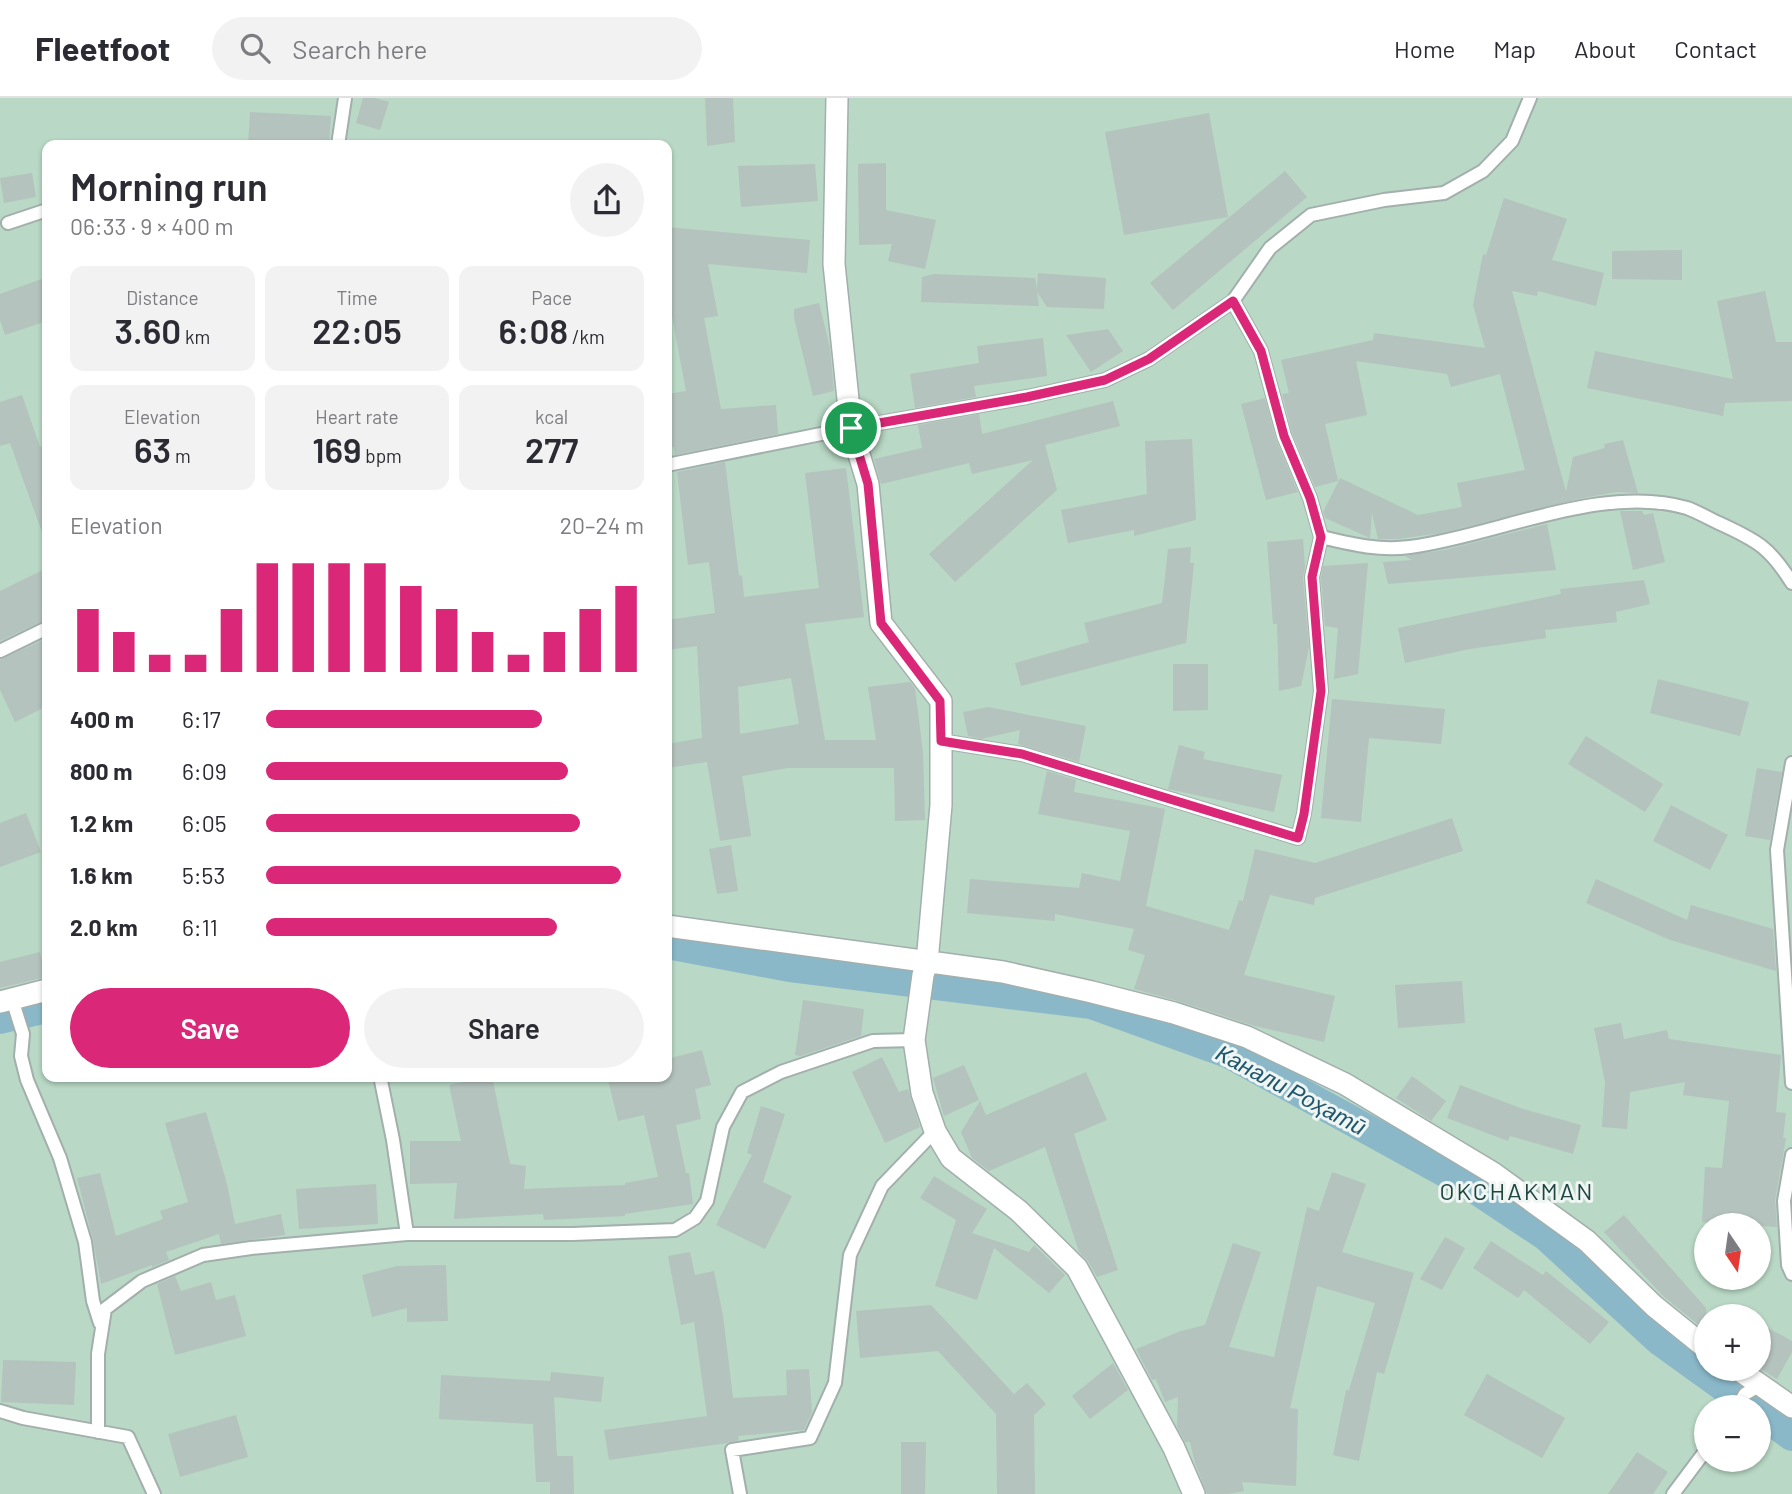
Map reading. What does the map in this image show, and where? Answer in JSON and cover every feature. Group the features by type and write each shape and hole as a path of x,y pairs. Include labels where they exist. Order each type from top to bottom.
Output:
{"street":[{"path":"837,98 834,264 851,428 868,484 881,623 940,701 941,805 925,969 915,1033 922,1093 936,1131 951,1158 1019,1211 1077,1268 1174,1448 1194,1494"},
{"path":"672,927 925,969 1003,972 1174,1013 1247,1037 1345,1084 1493,1173 1577,1233 1694,1340"},
{"path":"10,1004 42,992"},
{"path":"1747,1381 1753,1389 1792,1407"}],"lane":[{"path":"339,140 345,98"},
{"path":"672,464 1105,380 1149,359 1233,301 1269,248 1311,215 1384,200 1444,192 1483,171 1512,141 1530,98"},
{"path":"8,223 42,212"},
{"path":"941,741 1022,754 1298,838 1304,814 1321,691 1312,577 1321,537 1310,498 1284,436 1261,351 1233,301"},
{"path":"1321,537 1369,548 1410,547 1588,507 1637,501 1687,508 1757,541 1778,561 1792,583"},
{"path":"0,651 42,630"},
{"path":"1792,763 1777,850 1792,1083"},
{"path":"10,1004 23,1034 21,1056 27,1080 43,1124 60,1158 85,1242 93,1301 102,1326"},
{"path":"98,1432 98,1354 105,1309 142,1281 203,1255 251,1248 407,1234 573,1234 675,1230 695,1219 707,1201 723,1127 743,1093 781,1072 873,1041 915,1033"},
{"path":"381,1082 407,1234"},
{"path":"740,1494 732,1450 810,1438 835,1383 850,1255 882,1186 936,1131"},
{"path":"1792,1155 1784,1201 1788,1265 1792,1274"},
{"path":"1748,1395 1753,1389"},
{"path":"0,1411 23,1419 128,1437 154,1494"},
{"path":"1673,1494 1694,1466"}],"green space":[{"path":"0,98 1792,98 1792,1494 0,1494"}],"building":[{"path":"363,98 389,102 380,130 356,123"},
{"path":"705,98 733,98 735,142 707,146"},
{"path":"250,112 331,116 329,140 248,140"},
{"path":"1209,113 1228,217 1124,235 1105,132"},
{"path":"886,163 886,210 936,220 925,269 888,261 892,244 859,245 858,164"},
{"path":"815,164 818,201 741,207 738,166"},
{"path":"1285,171 1307,197 1173,310 1150,283"},
{"path":"32,173 36,197 4,203 0,178"},
{"path":"1504,198 1567,219 1552,260 1604,273 1596,306 1538,291 1537,296 1512,291 1566,492 1573,457 1605,448 1604,444 1623,440 1638,493 1616,492 1583,498 1441,533 1398,539 1378,539 1372,513 1370,538 1325,518 1323,512 1340,478 1418,515 1462,507 1457,483 1525,470 1500,374 1451,387 1447,374 1356,361 1367,415 1325,424 1338,481 1315,487 1292,433 1282,394 1289,393 1281,360 1373,340 1374,333 1485,348 1473,305 1483,254 1486,255"},
{"path":"672,227 810,240 807,273 708,264 718,316 704,318 721,409 776,405 778,434 675,455 672,447 672,393 686,391 672,317"},
{"path":"1682,250 1682,280 1612,279 1612,251"},
{"path":"1038,273 1106,278 1104,309 1047,307 1037,292 1039,306 921,302 922,277 934,274 1035,278 1037,290"},
{"path":"42,279 42,323 5,335 0,320 0,294"},
{"path":"1765,291 1776,342 1792,342 1792,401 1725,403 1723,416 1587,388 1595,351 1733,379 1717,301"},
{"path":"819,303 830,348 834,391 813,396 794,309"},
{"path":"1108,329 1123,351 1091,372 1066,335"},
{"path":"1043,338 1047,376 974,386 976,397 915,408 910,374 979,363 977,346"},
{"path":"22,395 40,447 42,446 42,532 10,443 0,446 0,402"},
{"path":"1265,398 1276,439 1298,492 1266,500 1241,404"},
{"path":"1113,401 1120,426 1045,445 1057,490 955,582 929,554 1033,460 972,474 969,463 881,484 874,459 922,448 918,425 979,414 982,434"},
{"path":"1192,439 1196,520 1134,536 1134,530 1068,543 1061,510 1147,494 1145,441"},
{"path":"725,462 744,597 819,588 805,473 846,468 864,617 805,624 825,740 876,740 868,687 910,682 915,688 923,753 925,820 895,821 894,768 788,768 742,776 751,836 720,841 707,762 672,767 672,743 702,738 697,646 672,649 672,619 715,613 709,562 688,565 677,472","holes":["791,678 799,724 740,734 738,687"]},
{"path":"1620,511 1642,511 1644,515 1653,513 1665,562 1633,570"},
{"path":"1547,524 1556,570 1388,584 1383,562 1412,560 1405,556 1445,550"},
{"path":"1303,539 1303,578 1309,647 1301,686 1279,691 1277,624 1273,624 1267,542"},
{"path":"1191,547 1190,563 1194,563 1186,643 1021,686 1015,663 1089,642 1084,623 1162,603 1168,549"},
{"path":"1368,563 1358,674 1334,679 1338,628 1325,626 1321,578 1323,566"},
{"path":"42,570 42,621 0,641 0,591"},
{"path":"1644,580 1650,604 1616,612 1617,622 1545,630 1546,638 1470,649 1405,663 1398,628 1561,594 1560,589"},
{"path":"42,640 42,708 15,722 0,690 0,660"},
{"path":"1173,664 1208,664 1208,710 1173,711"},
{"path":"1658,679 1749,702 1740,736 1650,713"},
{"path":"1332,699 1445,709 1441,744 1369,738 1361,822 1321,818"},
{"path":"988,707 1086,726 1079,762 1018,744 1020,730 981,739 968,736 963,712"},
{"path":"1586,736 1663,784 1645,812 1568,764"},
{"path":"1179,745 1205,752 1203,759 1282,775 1274,812 1168,789"},
{"path":"1757,768 1782,772 1770,840 1745,836"},
{"path":"1047,771 1076,780 1074,792 1165,809 1146,906 1229,930 1239,900 1243,901 1255,849 1315,863 1452,818 1463,851 1315,898 1314,905 1270,895 1244,975 1335,996 1324,1042 1255,1026 1134,989 1145,955 1128,950 1134,929 1055,914 1055,921 967,913 970,879 1079,888 1082,873 1120,881 1130,831 1038,814"},
{"path":"1671,805 1728,835 1710,870 1653,841"},
{"path":"26,813 41,852 0,867 0,823"},
{"path":"731,845 738,891 717,894 709,849"},
{"path":"1596,879 1687,920 1691,905 1773,929 1776,971 1670,940 1586,903"},
{"path":"40,952 42,978 0,988 0,962"},
{"path":"1462,981 1465,1023 1398,1028 1395,985"},
{"path":"803,1000 864,1009 861,1036 801,1056 795,1055"},
{"path":"1621,1023 1624,1039 1667,1030 1669,1039 1781,1055 1776,1112 1786,1113 1783,1138 1786,1138 1775,1200 1777,1227 1771,1227 1771,1213 1702,1213 1705,1167 1722,1168 1729,1101 1683,1095 1685,1082 1630,1092 1627,1129 1602,1127 1605,1082 1594,1028"},
{"path":"702,1050 711,1085 695,1089 701,1119 676,1125 686,1173 689,1173 693,1204 625,1216 544,1220 543,1214 454,1219 457,1183 410,1184 410,1141 461,1141 449,1085 463,1082 493,1082 510,1164 526,1166 524,1189 625,1185 658,1177 644,1115 618,1121 608,1082 672,1082 672,1058"},
{"path":"882,1057 899,1092 908,1089 920,1127 885,1143 852,1072"},
{"path":"964,1065 979,1100 944,1116 933,1078"},
{"path":"1086,1072 1107,1120 1074,1134 1118,1270 1097,1277 1079,1252 1045,1147 989,1171 972,1158 961,1132 980,1101 986,1115"},
{"path":"1412,1076 1446,1101 1431,1121 1396,1098"},
{"path":"1460,1085 1523,1109 1581,1125 1573,1154 1510,1136 1508,1141 1447,1118"},
{"path":"761,1106 785,1114 763,1182 792,1196 765,1249 716,1225 752,1155 747,1153"},
{"path":"206,1112 227,1184 235,1224 281,1214 285,1235 221,1244 219,1234 166,1252 169,1260 101,1284 77,1178 100,1173 116,1236 163,1219 160,1211 188,1202 165,1123"},
{"path":"1332,1172 1366,1184 1342,1252 1414,1273 1384,1374 1377,1372 1359,1461 1333,1455 1346,1390 1349,1390 1375,1303 1317,1286 1290,1408 1298,1409 1296,1486 1242,1482 1244,1491 1207,1494 1190,1442 1185,1442 1177,1427 1178,1397 1165,1402 1156,1379 1152,1380 1136,1349 1181,1331 1205,1325 1233,1243 1261,1252 1229,1347 1274,1357 1307,1207 1319,1211"},
{"path":"934,1176 987,1209 972,1233 1029,1252 1034,1245 1065,1275 1049,1293 994,1248 977,1300 935,1286 956,1220 920,1198"},
{"path":"376,1184 378,1224 299,1229 296,1189"},
{"path":"1624,1215 1702,1304 1694,1304 1694,1321 1663,1296 1604,1232"},
{"path":"1445,1237 1465,1248 1442,1290 1420,1279"},
{"path":"1491,1241 1543,1275 1546,1271 1609,1322 1590,1344 1524,1290 1518,1298 1473,1268"},
{"path":"690,1252 695,1275 714,1271 723,1316 733,1398 787,1395 786,1370 809,1369 812,1412 804,1430 738,1436 739,1440 727,1443 609,1460 604,1430 707,1416 694,1322 681,1325 668,1256"},
{"path":"446,1265 448,1321 407,1322 407,1308 372,1317 362,1275 397,1266"},
{"path":"175,1276 181,1291 211,1282 216,1300 235,1295 246,1336 175,1355 157,1284"},
{"path":"931,1305 1014,1394 1027,1383 1046,1404 1034,1415 1035,1494 997,1494 996,1414 938,1351 860,1358 856,1311"},
{"path":"1771,1330 1792,1341 1792,1352 1777,1379 1771,1375"},
{"path":"3,1360 76,1362 74,1405 1,1402"},
{"path":"1113,1363 1128,1390 1090,1419 1072,1396"},
{"path":"551,1372 604,1377 601,1402 554,1397 557,1456 573,1456 574,1494 550,1494 550,1482 536,1482 533,1424 439,1419 441,1375 550,1381"},
{"path":"1487,1374 1565,1418 1542,1458 1464,1415"},
{"path":"236,1415 248,1457 180,1477 168,1434"},
{"path":"901,1442 926,1442 925,1494 901,1494"},
{"path":"1637,1452 1668,1472 1653,1494 1608,1494"}],"waterway":[{"name":"Канали Роҳатӣ","path":"672,945 790,967 1091,1004 1230,1054 1474,1188 1546,1236 1659,1340 1735,1395"},
{"name":"Канали Роҳатӣ","path":"0,1019 42,1009"},
{"name":"Канали Роҳатӣ","path":"1771,1421 1792,1436"}],"district":[{"name":"OKCHAKMAN","path":"1517,1192"}],"route":[{"path":"1233,301 1261,351 1284,436 1310,498 1321,537 1312,577 1321,691 1304,814 1298,838 1022,754 941,741 940,701 881,623 868,484 851,428 1027,397 1105,380 1149,359 1233,301"}]}
